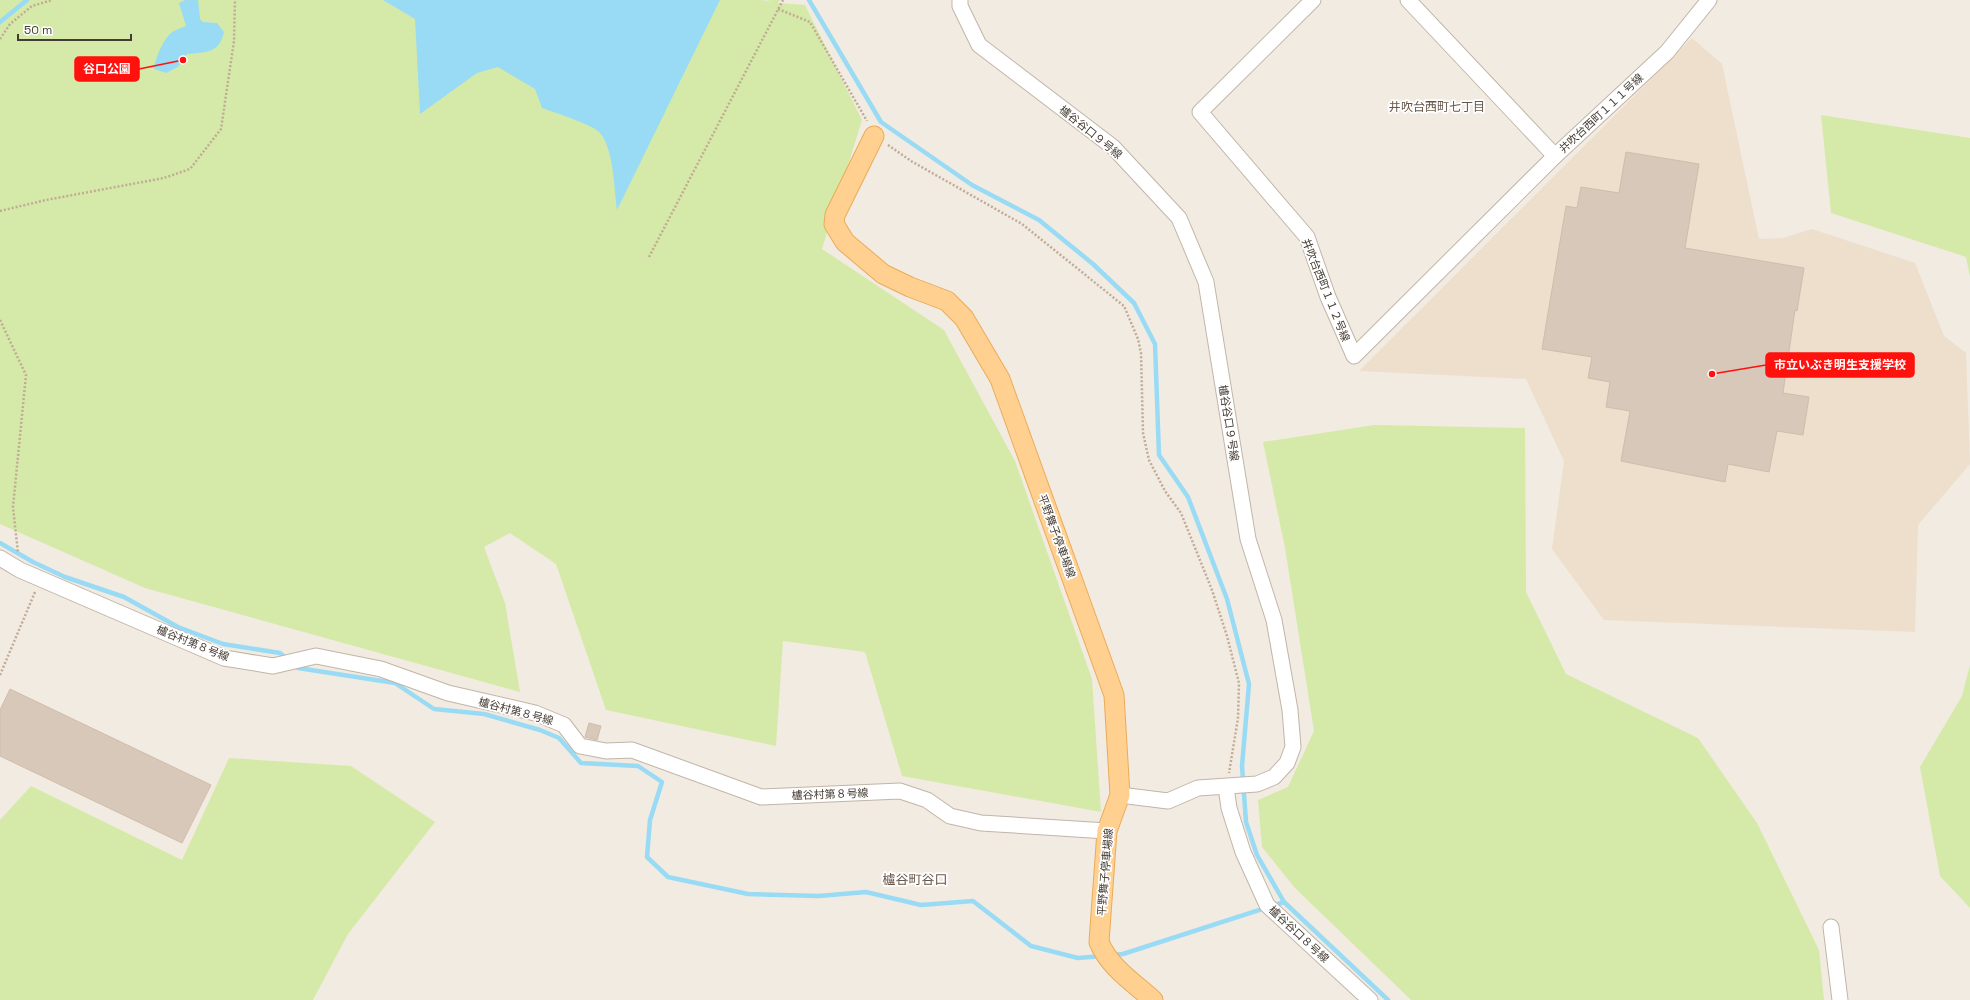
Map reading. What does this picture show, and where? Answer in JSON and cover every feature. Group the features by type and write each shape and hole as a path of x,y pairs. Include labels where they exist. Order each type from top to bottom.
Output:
{"main road":[{"name":"平野舞子停車場線","path":"874,136 838,209 834,224 845,242 883,274 910,287 947,301 964,318 1000,379 1114,695 1120,796 1107,831 1099,942 1106,957 1153,1000"}],"street":[{"name":"櫨谷谷口９号線","path":"960,0 960,6 980,45 1113,147 1179,218 1206,282 1248,539 1274,620 1290,710 1293,747 1287,764 1274,777 1254,784 1198,788 1168,802 1120,796"},
{"name":"井吹台西町１１２号線","path":"1313,0 1200,112 1307,237 1328,297 1354,356 1555,156"},
{"name":"井吹台西町１１１号線","path":"1408,0 1555,156 1667,52 1709,0"},
{"name":"櫨谷村第８号線","path":"0,558 20,570 224,658 273,666 316,656 382,668 448,693 535,713 564,725 580,746 606,751 632,750 761,797 900,791 927,800 950,816 981,823 1107,831"},
{"name":"櫨谷谷口８号線","path":"1232,786 1229,808 1243,852 1267,905 1370,1000"},
{"path":"1831,927 1840,1000"}],"path":[{"path":"0,39 10,24 32,6 52,0"},
{"path":"0,211 46,200 164,178 190,169 220,129 234,41 235,0"},
{"path":"649,257 783,0"},
{"path":"778,9 810,22 869,124 874,136 911,162 1022,224 1124,306 1138,339 1142,353 1143,433 1149,460 1165,491 1181,513 1206,576 1227,636 1239,683 1238,718 1232,786"},
{"path":"0,320 26,375 13,507 20,570"},
{"path":"0,675 40,578"}],"shaded area":[{"path":"1692,38 1722,64 1759,239 1783,238 1812,229 1915,263 1944,336 1966,353 1970,464 1918,525 1915,632 1604,620 1552,549 1564,461 1526,379 1359,371"}],"green space":[{"path":"0,0 763,0 773,3 766,0 780,0 778,3 805,5 862,120 822,249 944,330 1015,461 1092,679 1101,812 902,776 865,652 783,641 776,746 606,710 556,564 510,533 484,547 505,603 520,692 145,588 0,524"},
{"path":"1821,115 1970,138 1970,277 1966,257 1831,213"},
{"path":"1374,425 1525,428 1526,592 1566,674 1698,738 1757,823 1819,950 1824,1000 1411,1000 1295,888 1262,847 1258,800 1288,787 1314,731 1285,548 1263,442"},
{"path":"1970,665 1970,908 1940,876 1920,767 1962,696"},
{"path":"229,758 351,766 435,822 348,934 313,1000 0,1000 0,820 31,786 182,860"}],"water":[{"path":"185,0 198,0 200,19 203,22 217,23 224,32 222,39 215,48 211,50 187,54 178,67 166,73 154,69 158,54 167,38 174,31 186,26 179,3"},
{"path":"383,0 720,0 617,210 611,159 605,140 600,133 590,126 542,108 535,89 498,67 477,73 420,114 415,19"}],"building":[{"path":"1626,152 1699,164 1685,248 1804,268 1797,311 1795,310 1783,393 1809,397 1803,435 1777,431 1769,472 1728,464 1725,482 1621,461 1630,411 1606,407 1610,382 1588,378 1592,357 1542,349 1566,206 1577,208 1581,187 1619,193"},
{"path":"10,689 211,785 182,843 0,756 0,710"},
{"path":"589,723 601,726 597,740 585,737"}],"waterway":[{"path":"0,22 27,0"},
{"path":"809,0 881,122 972,185 1039,220 1093,264 1134,303 1155,344 1159,455 1188,497 1227,599 1249,684 1242,766 1246,822 1257,855 1284,902 1388,1000"},
{"path":"0,543 33,562 65,577 124,597 178,627 223,644 280,653 287,659"},
{"path":"294,665 298,668 395,683 434,709 484,714 540,730 559,738 581,763 638,766 662,782 650,820 647,857 668,877 748,894 819,896 866,892 921,905 973,901 1031,946 1078,958 1102,956"},
{"path":"1113,955 1123,954 1284,902"}],"place":[{"name":"谷口公園","path":"183,60"},
{"name":"市立いぶき明生支援学校","path":"1712,374"}],"district":[{"name":"井吹台西町七丁目","path":"1437,107"},
{"name":"櫨谷町谷口","path":"915,879"}]}
